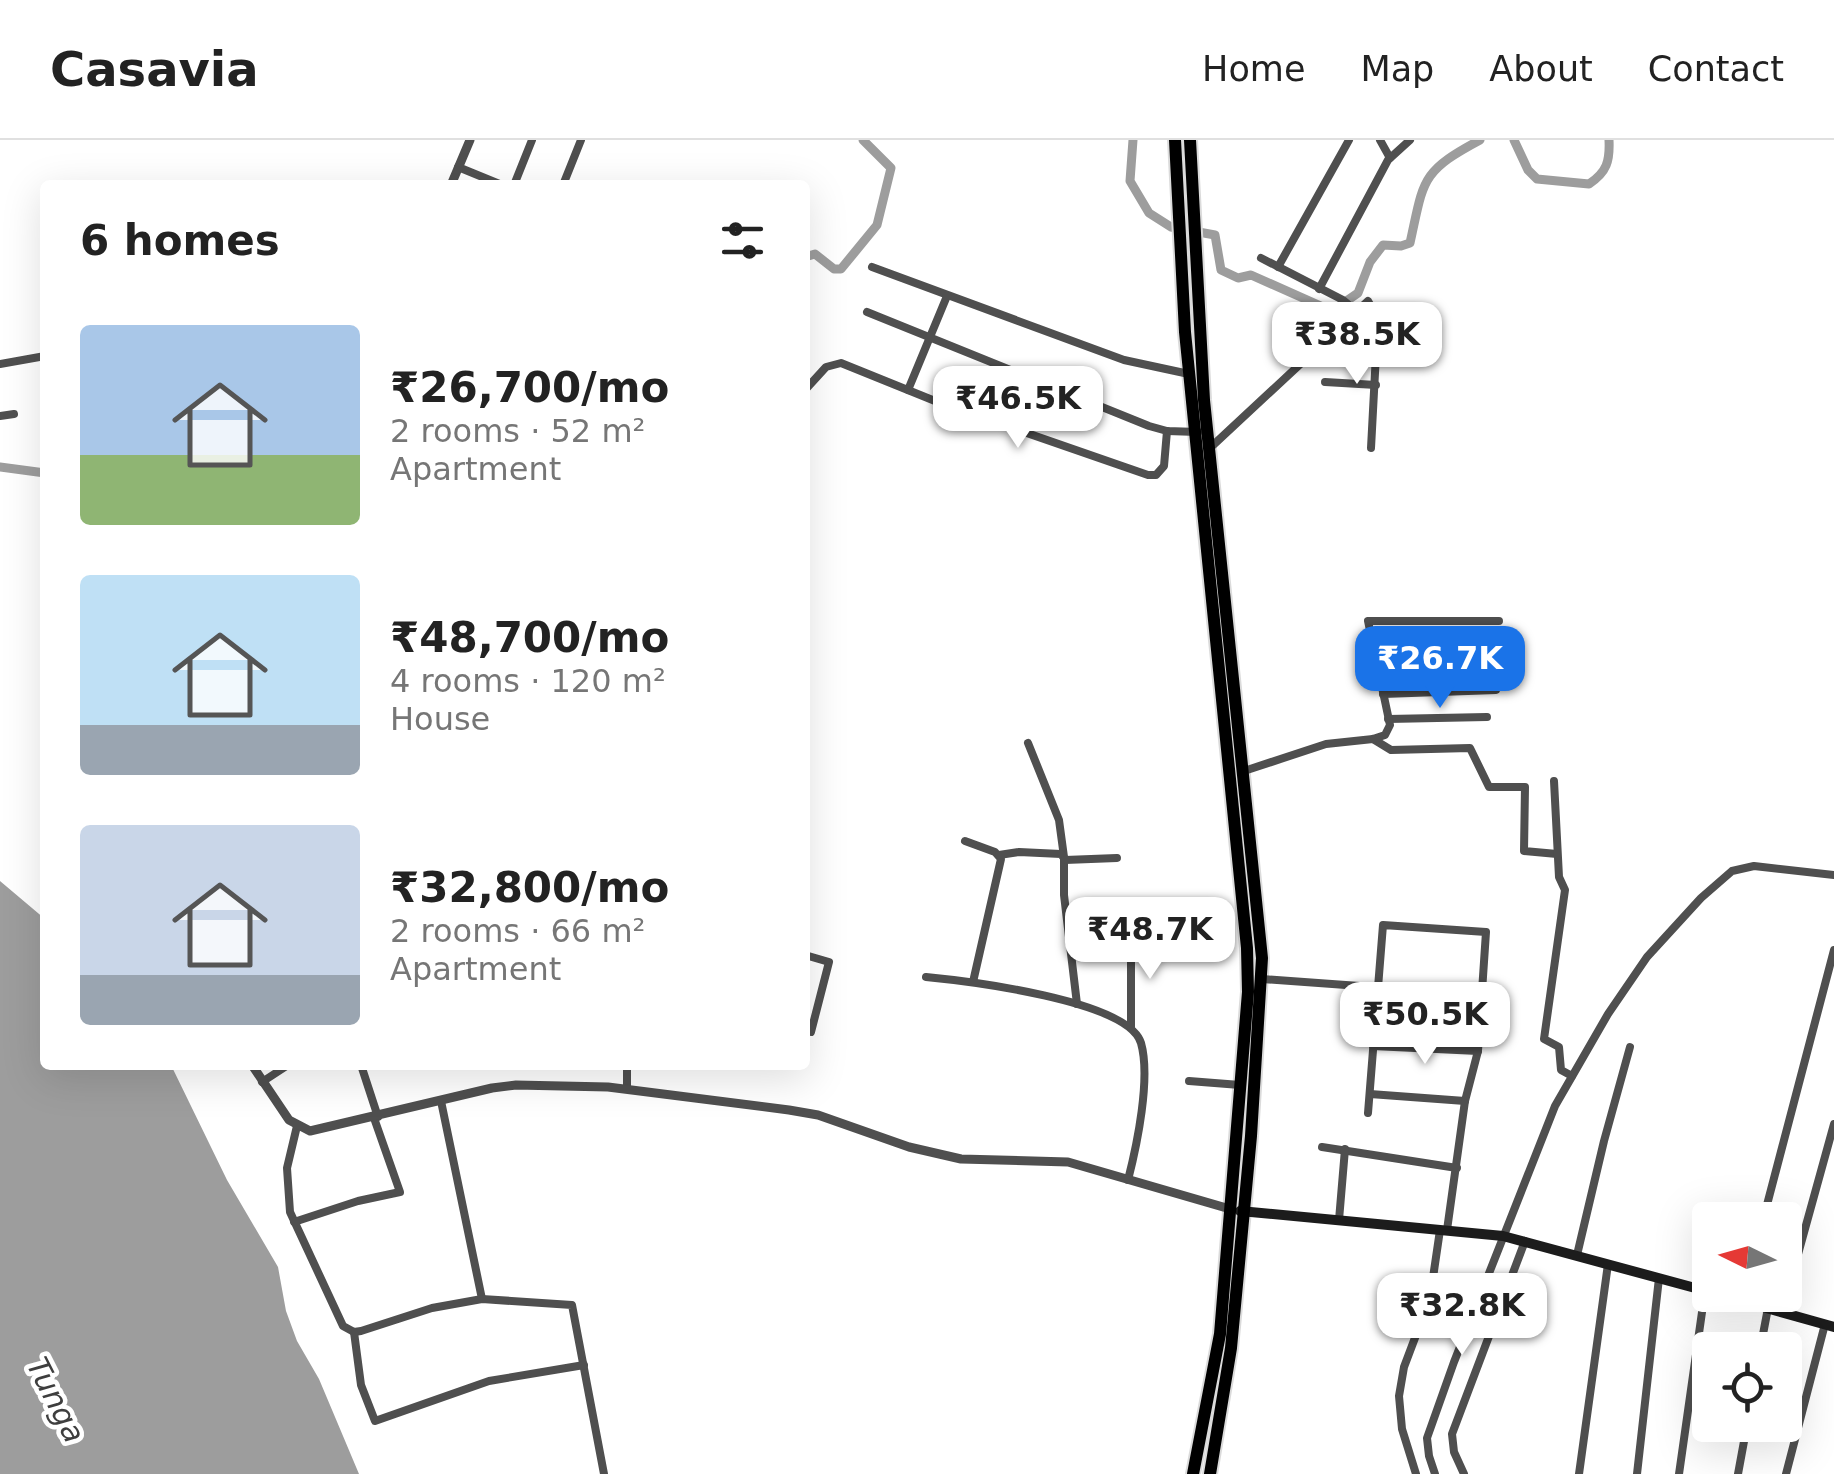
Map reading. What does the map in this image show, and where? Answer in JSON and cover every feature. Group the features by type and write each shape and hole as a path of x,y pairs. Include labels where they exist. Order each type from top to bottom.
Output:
{"highway":[{"path":"1176,140 1189,374 1201,432 1210,448 1262,979 1220,1334 1194,1474"},
{"path":"1190,140 1201,432 1248,992 1240,1085 1231,1348 1210,1474"}],"main road":[{"path":"1236,1210 1513,1238 1692,1288"},
{"path":"1782,1312 1830,1326"}],"street":[{"path":"453,180 470,140"},
{"path":"516,180 532,140"},
{"path":"566,180 582,140"},
{"path":"1278,267 1349,140"},
{"path":"1380,140 1390,158"},
{"path":"1319,289 1390,158 1410,140"},
{"path":"458,167 490,180"},
{"path":"1261,258 1349,305 1368,301 1376,313 1379,320 1371,448"},
{"path":"872,267 1124,360 1189,374"},
{"path":"908,390 948,296"},
{"path":"1210,448 1319,345 1349,305"},
{"path":"867,312 1166,431 1201,432"},
{"path":"1319,345 1366,349 1376,354"},
{"path":"0,364 40,357"},
{"path":"810,385 826,367 841,363 1139,474 1161,472 1166,431"},
{"path":"1326,382 1376,385"},
{"path":"0,416 14,414"},
{"path":"1244,771 1326,744 1374,740 1389,730 1368,621 1499,621"},
{"path":"1372,648 1500,648"},
{"path":"1383,694 1496,690"},
{"path":"1388,719 1488,717"},
{"path":"1374,740 1392,750 1470,748 1489,787 1526,790 1524,851 1558,854"},
{"path":"1028,743 1064,839 1064,895 1078,1004"},
{"path":"1554,781 1558,877 1566,890 1544,1036 1546,1042 1559,1047 1560,1070 1572,1076"},
{"path":"965,841 999,855 1033,852 1061,854 1065,859"},
{"path":"973,982 1001,866 999,855"},
{"path":"1065,859 1117,858"},
{"path":"1464,1474 1454,1452 1452,1434 1513,1238 1555,1106 1608,1014 1648,957 1732,871 1754,866 1834,875"},
{"path":"1368,1114 1383,926 1488,933 1478,1051 1466,1100 1457,1168 1430,1298 1404,1367 1400,1396 1402,1430 1416,1474"},
{"path":"1128,1180 1139,1139 1143,1062 1141,1043 1131,1027 1131,936"},
{"path":"1768,1202 1834,950"},
{"path":"810,956 829,962 811,1032"},
{"path":"926,977 1050,996 1131,1027"},
{"path":"1262,979 1484,995"},
{"path":"1374,1046 1478,1051"},
{"path":"1578,1255 1630,1047"},
{"path":"255,1070 289,1120 316,1131 516,1085 627,1090 818,1115 961,1159 1068,1162 1236,1210"},
{"path":"262,1082 280,1070"},
{"path":"294,1222 400,1192 362,1070"},
{"path":"627,1070 627,1090"},
{"path":"1189,1081 1240,1085"},
{"path":"1370,1094 1466,1100"},
{"path":"441,1101 482,1299"},
{"path":"1802,1240 1834,1124"},
{"path":"297,1126 287,1168 286,1196 294,1222 343,1326 354,1332 432,1308 482,1299 572,1305 604,1474"},
{"path":"1322,1147 1457,1168"},
{"path":"1339,1220 1345,1150"},
{"path":"1435,1474 1428,1456 1430,1424 1513,1238"},
{"path":"1579,1474 1608,1264"},
{"path":"1637,1474 1659,1278"},
{"path":"1679,1474 1704,1312"},
{"path":"1786,1474 1830,1326"},
{"path":"354,1332 361,1385 375,1422 490,1381 584,1366"},
{"path":"1738,1474 1744,1442"}],"water":[{"name":"Tunga","path":"0,881 40,915 40,1070 173,1070 227,1180 278,1267 286,1311 297,1341 319,1379 359,1474 0,1474"}],"waterway":[{"path":"810,256 815,254 834,269 841,269 877,225 891,168 863,140"},
{"path":"1133,140 1130,181 1149,213 1171,227 1215,235 1221,270 1238,278 1251,275 1332,311 1358,293 1370,262 1383,245 1410,243 1428,180 1446,161 1480,140"},
{"path":"1514,140 1528,170 1537,179 1589,184 1606,165 1609,140"},
{"path":"0,467 40,472"}]}
